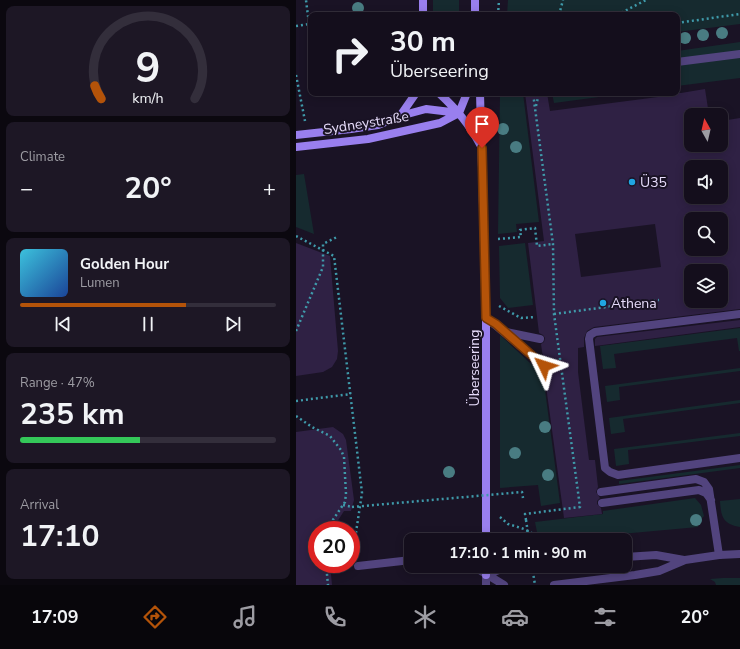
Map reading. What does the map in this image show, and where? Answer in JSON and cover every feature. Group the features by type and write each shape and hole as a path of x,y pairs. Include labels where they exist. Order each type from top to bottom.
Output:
{"street":[{"path":"423,0 423,12"},
{"path":"475,0 475,12"},
{"path":"680,62 740,54"},
{"name":"Sydneystraße","path":"296,135 378,125 400,116 414,96"},
{"name":"Überseering","path":"442,96 470,126 482,148"},
{"path":"400,116 426,109 459,113 466,96"},
{"name":"Überseering","path":"480,96 486,318 486,533"},
{"name":"Sydneystraße","path":"296,147 368,138 440,123 459,113"},
{"path":"740,314 594,332 589,338 605,468 610,472 618,475 740,458"},
{"path":"486,318 544,366"},
{"path":"504,332 540,339"},
{"path":"601,492 696,480 704,482 710,489 719,555"},
{"path":"602,503 699,490 706,494 711,500"},
{"path":"554,585 576,584 659,571 685,560 719,555 740,554"},
{"path":"632,557 656,555 685,560"},
{"path":"360,566 404,561"},
{"path":"483,573 504,585"},
{"path":"486,575 491,573"},
{"path":"486,575 486,585"}],"path":[{"path":"306,0 308,16"},
{"path":"498,12 499,0"},
{"path":"560,12 563,0"},
{"path":"623,12 646,0"},
{"path":"680,23 740,14"},
{"path":"296,26 308,24"},
{"path":"296,75 306,122"},
{"path":"528,533 525,514 580,507 554,314 553,244 533,96"},
{"path":"535,109 538,96"},
{"path":"495,239 521,237 520,230 535,228 538,246 553,244"},
{"path":"296,236 334,256 362,493 358,521"},
{"path":"296,331 323,266 323,244 337,237"},
{"path":"554,314 659,300"},
{"path":"495,303 521,318 534,317"},
{"path":"296,401 351,394"},
{"path":"296,416 312,427 330,436 341,450 344,457 345,502 332,521"},
{"path":"342,505 352,507 522,492 523,498"},
{"path":"508,524 532,533"},
{"path":"327,573 328,585"},
{"path":"533,573 535,585"}],"green space":[{"path":"433,0 459,0 459,12 433,12"},
{"path":"508,0 740,0 740,24 680,32 680,12 507,12"},
{"path":"740,42 740,78 680,86 680,51"},
{"path":"500,96 523,96 539,222 516,224 517,232 498,234"},
{"path":"553,96 606,96 554,103"},
{"path":"304,174 314,234 296,227 296,175"},
{"path":"525,243 533,305 508,308 500,298 499,246"},
{"path":"740,328 740,351 737,338 614,354 616,368 603,369 600,346"},
{"path":"500,335 543,375 560,503 541,506 538,485 500,488"},
{"path":"740,368 740,371 619,387 620,400 607,402 605,386"},
{"path":"740,400 740,403 623,419 625,432 611,434 609,418"},
{"path":"740,433 740,436 628,450 629,464 616,466 614,449"},
{"path":"740,465 740,468 619,484 619,481"},
{"path":"695,498 701,505 704,516 699,521 698,527 632,533 537,532 535,522 603,514 603,511"},
{"path":"740,499 740,527 726,522 722,515 720,501"},
{"path":"740,578 740,585 716,585 715,582 710,579"}],"building":[{"path":"705,89 708,108 684,108 684,152 728,152 728,120 740,118 740,309 594,327 587,331 584,338 584,347 578,348 578,372 589,460 595,460 598,487 596,492 600,498 597,501 597,504 601,508 602,514 564,518 544,371 548,369 549,364 543,358 541,344 544,342 545,338 539,333 528,243 544,241 525,96 548,96 550,111 658,96 680,96 680,93","holes":["655,224 661,267 581,277 575,234"]},
{"path":"296,243 330,256 338,351 337,359 332,367 323,372 296,376"},
{"path":"740,320 740,327 595,346 595,339 597,337"},
{"path":"333,427 343,434 346,440 354,500 351,511 344,511 338,521 308,521 308,573 331,573 332,585 296,585 296,432"}],"place":[{"name":"Ü35","path":"632,182"},
{"name":"Athena","path":"603,303"}],"route":[{"path":"482,148 486,318 496,324 544,366"}]}
